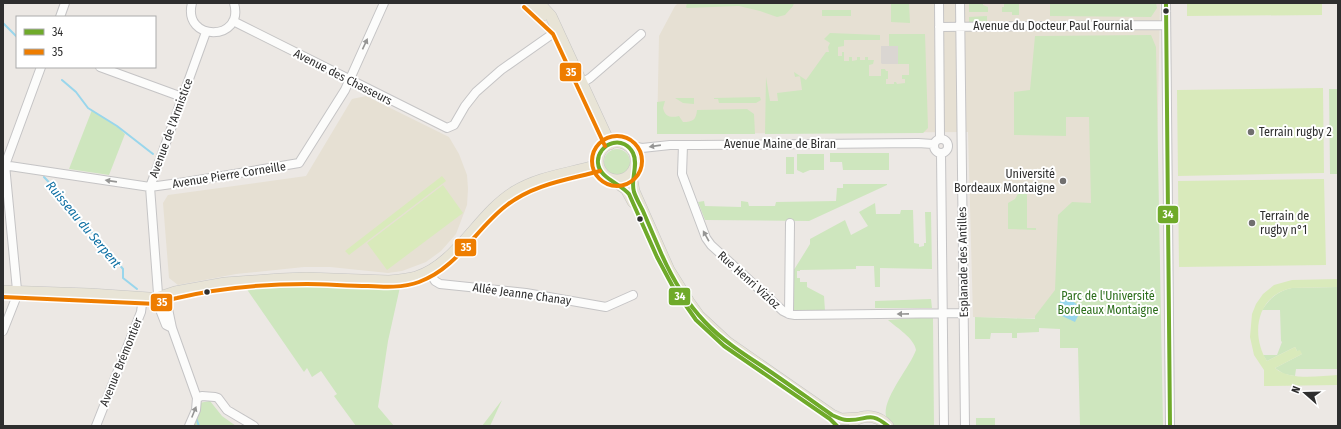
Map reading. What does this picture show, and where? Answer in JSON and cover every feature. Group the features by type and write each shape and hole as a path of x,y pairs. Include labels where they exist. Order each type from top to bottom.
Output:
{"main road":[{"path":"528,3 558,30"},
{"path":"540,3 551,16 558,30 610,144"},
{"path":"837,426 724,346 696,320 673,287 657,257 628,194 622,186 604,175 598,165 601,150 615,142 627,145 634,153 635,158 632,180 634,191 669,270 699,316 727,342 832,415 841,419 858,418 864,416 876,418 888,426"},
{"path":"3,290 158,298 186,290 225,283 306,278 396,280 418,276 429,271 448,257 500,201 531,183 549,176 598,165"},
{"path":"613,180 625,178 634,169"},
{"path":"847,426 858,418"}],"street":[{"path":"60,16 65,3"},
{"path":"192,3 191,16 198,28 206,32 214,33 222,32 233,21 235,14 234,3"},
{"name":"Avenue Pierre Corneille","path":"4,165 150,187 299,163 345,90 384,3"},
{"path":"939,3 940,139"},
{"name":"Esplanade des Antilles","path":"960,3 965,426"},
{"path":"1166,3 1170,426"},
{"name":"Avenue des Chasseurs","path":"233,21 447,128 454,125 465,106 476,92 502,69 558,30"},
{"name":"Avenue du Docteur Paul Fournial","path":"939,26 1166,25"},
{"name":"Avenue de l'Armistice","path":"158,298 150,187 206,32"},
{"path":"582,83 590,78 641,34"},
{"path":"3,331 16,298 17,290 4,165 41,68"},
{"path":"103,68 182,97"},
{"path":"948,144 946,150 941,154 934,150 933,144 940,139 945,140 948,144 962,144"},
{"name":"Avenue Maine de Biran","path":"627,145 642,148 670,145 933,144"},
{"name":"Rue Henri Vizioz","path":"683,146 682,174 706,238 711,245 783,311 795,316 964,313"},
{"name":"Esplanade des Antilles","path":"941,154 944,426"},
{"path":"790,223 790,314"},
{"name":"Allée Jeanne Chanay","path":"429,271 435,281 440,284 526,293 606,307 633,295"},
{"name":"Avenue Brémontier","path":"96,426 142,312 143,298"},
{"path":"158,298 167,304 172,328 197,398 196,410 189,426"},
{"path":"197,398 202,396 218,398 227,410 254,426"}],"shaded area":[{"name":"Université Bordeaux Montaigne","path":"678,3 1160,3 1154,321 973,317 968,132 657,134 659,36"},
{"path":"881,46 898,46 898,64 881,63"},
{"path":"366,96 449,137 459,154 467,175 467,205 456,234 441,251 426,262 402,271 388,273 330,267 304,267 236,274 178,285 169,278 163,203 168,195 306,176 352,99"}],"green space":[{"path":"687,3 794,3 785,15 777,17 739,6 687,8"},
{"path":"891,3 909,3 910,23 891,22"},
{"path":"969,3 983,3 983,5 988,7 988,12 969,12"},
{"path":"1004,3 1019,3 1019,15 1012,15 1012,12 1002,12"},
{"path":"1050,3 1156,3 1157,8 1151,17 1050,16"},
{"path":"1187,3 1322,3 1322,15 1187,16"},
{"path":"822,10 851,10 851,16 822,16"},
{"path":"987,16 987,23 969,23 969,17"},
{"path":"830,33 880,35 880,40 844,40 844,46 838,47 838,56 842,56 842,52 844,52 844,61 849,61 849,57 852,57 852,61 857,60 857,57 860,57 860,60 865,60 865,57 868,57 868,60 874,60 873,64 869,65 869,76 881,76 881,69 885,69 888,71 888,79 886,79 886,84 894,84 894,82 897,84 905,83 905,79 902,79 902,75 909,75 909,64 898,64 898,46 889,46 889,34 925,34 928,128 923,133 765,134 766,77 770,101 778,101 777,93 802,90 800,76 806,80 826,52 829,52 828,47 830,43 824,39"},
{"name":"Parc de l'Université Bordeaux Montaigne","path":"1151,35 1156,47 1163,426 1080,426 1078,348 1060,348 1060,329 1039,328 1039,332 1017,333 1017,338 1012,338 1012,333 991,333 990,339 975,339 975,317 1035,319 1035,316 1055,290 1058,215 1072,202 1091,203 1089,117 1066,117 1066,136 1014,135 1014,92 1030,90 1035,36"},
{"path":"794,72 800,76 795,77"},
{"name":"Terrain rugby 2","path":"1323,88 1324,173 1178,176 1177,90"},
{"path":"1329,89 1338,89 1338,174 1330,174"},
{"path":"760,97 761,100 756,103 719,103 718,99 714,99 714,98"},
{"path":"675,98 694,98 694,104 683,103"},
{"path":"665,101 663,108 665,113 671,117 679,116 683,122 693,120 696,116 697,110 747,109 754,114 755,134 657,134 657,102"},
{"path":"92,110 118,127 125,134 109,175 69,169"},
{"path":"617,149 626,153 630,162 626,171 617,175 608,171 604,162 608,153"},
{"path":"830,153 889,153 889,170 843,170 842,162 830,162"},
{"path":"797,154 824,154 824,170 810,170 803,173 797,170"},
{"path":"786,157 794,157 794,174 786,174"},
{"path":"442,176 446,181 349,255 345,251"},
{"name":"Terrain de rugby n°1","path":"1324,179 1326,265 1179,267 1178,181"},
{"path":"843,184 887,185 809,221 705,220 698,202 704,201 705,206 741,207 741,201 748,202 749,206 775,206 776,202 836,201 837,188 843,188"},
{"path":"443,185 463,213 387,270 367,243"},
{"path":"1019,192 1035,192 1027,193 1027,228 1036,228 1036,230 1008,229 1008,203 1015,199"},
{"path":"875,203 876,214 900,214 901,210 913,210 914,243 919,244 919,247 924,246 924,243 926,243 925,212 931,212 932,269 880,268 880,287 875,287 874,266 856,266 856,269 800,270 797,271 797,278 800,278 800,282 807,282 807,287 824,296 825,311 793,310 792,273 810,244 810,239 845,220 851,235 868,226 859,212"},
{"path":"1338,279 1338,287 1292,288 1280,292 1264,307 1258,328 1262,350 1267,361 1295,347 1297,351 1300,350 1302,354 1275,368 1288,375 1305,377 1338,375 1338,385 1264,386 1264,370 1254,355 1250,337 1252,314 1256,304 1263,294 1274,285 1292,280"},
{"path":"286,284 400,287 388,341 378,407 394,426 356,426 334,396 337,394 321,371 312,377 307,368 304,372 246,288"},
{"path":"1338,287 1338,369 1296,369 1295,376 1284,374 1275,368 1302,354 1297,351 1295,347 1267,361 1263,355 1277,355 1282,342 1280,310 1262,310 1265,306 1278,293 1287,289"},
{"path":"931,299 932,308 875,308 875,301"},
{"path":"933,318 934,426 894,426 886,416 888,401 916,350 909,337 888,320"},
{"path":"502,400 490,426 482,426"},
{"path":"210,401 222,416 236,426 193,426 199,403"},
{"path":"976,418 995,418 995,426 976,426"}],"water":[{"path":"1064,295 1082,308 1075,322 1062,316 1056,309"}],"waterway":[{"name":"Ruisseau du Serpent","path":"3,23 16,36"},
{"name":"Ruisseau du Serpent","path":"62,80 76,92 88,108 117,126 153,154"},
{"name":"Ruisseau du Serpent","path":"44,177 71,206 72,211 123,269 123,278 137,289"},
{"name":"Ruisseau du Serpent","path":"196,418 199,426"}],"transit line":[{"name":"34","path":"1166,3 1170,426"},
{"name":"35","path":"524,7 553,34 605,146"},
{"name":"35","path":"617,136 626,138 635,143 640,152 642,161 640,170 635,179 626,184 617,186 608,184 599,179 594,170 592,161 594,152 599,143 608,138 617,136"},
{"name":"34","path":"837,426 830,419 724,346 696,320 673,287 657,257 629,194 602,173 599,168 598,160 600,153 604,148 613,143 622,143 633,153 635,158 633,182 634,192 661,253 670,272 686,298 712,329 740,351 832,415 847,420 872,417 882,421 888,426"},
{"name":"35","path":"3,297 157,304 175,298 226,289 258,286 307,284 387,287 413,284 433,276 456,258 485,225 517,198 540,187 600,171"}],"place":[{"name":"Terrain rugby 2","path":"1251,132"},
{"name":"Université Bordeaux Montaigne","path":"1063,181"},
{"name":"Terrain de rugby n°1","path":"1252,223"}]}
